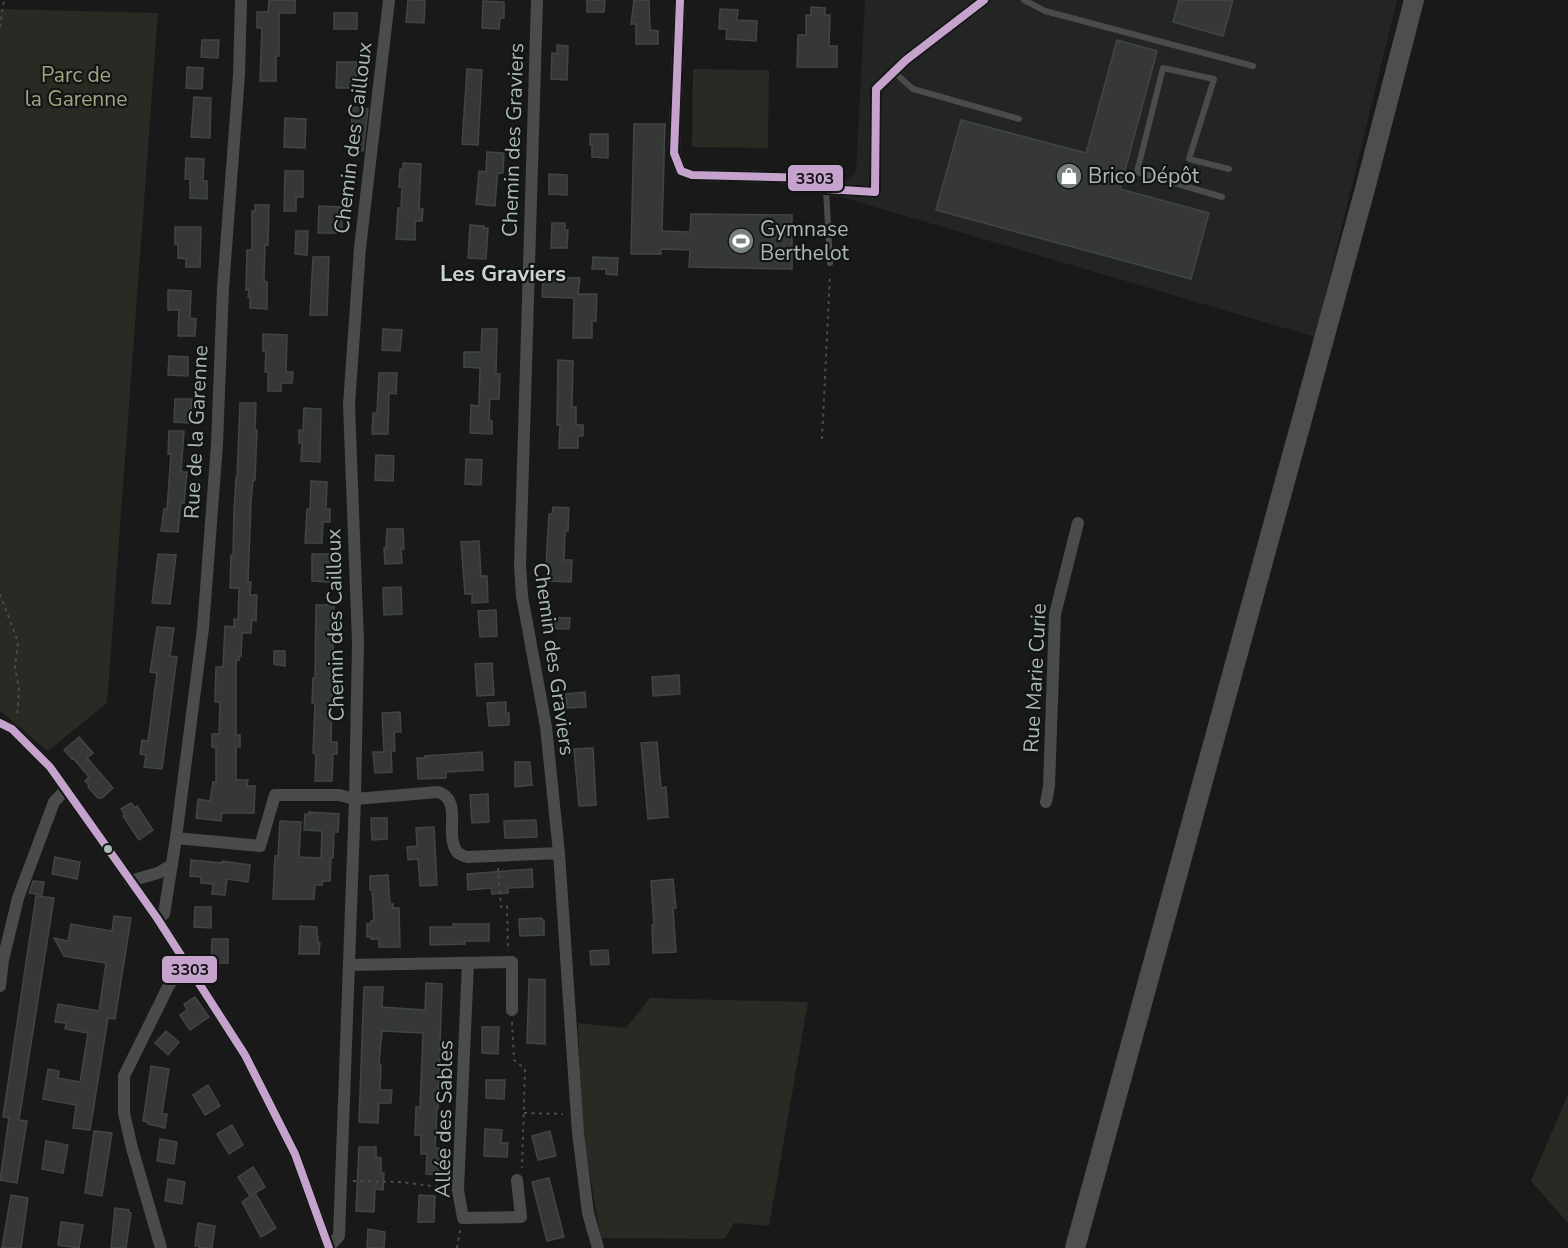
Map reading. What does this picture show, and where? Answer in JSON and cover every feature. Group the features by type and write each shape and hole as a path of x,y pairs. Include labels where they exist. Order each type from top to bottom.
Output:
{"main road":[{"path":"1075,1248 1365,189 1414,0"}],"street":[{"name":"Rue de la Garenne","path":"157,918 165,914 203,628 217,444 223,288 239,75 241,0"},
{"name":"Chemin des Cailloux","path":"329,1248 339,1236 355,799 358,642 349,405 360,248 389,0"},
{"name":"Chemin des Graviers","path":"537,0 520,565 522,596 546,727 559,853 577,1114 588,1213 598,1248"},
{"path":"680,0 674,153 681,171 692,175 816,178 826,189 875,192 876,89 906,60 984,0"},
{"name":"Rue Marie Curie","path":"1046,802 1049,786 1055,614 1078,523"},
{"path":"0,723 15,732 50,766 157,918 245,1055 295,1154 329,1248"},
{"path":"0,986 3,960 18,898 54,802 66,789"},
{"path":"176,838 260,846 275,795 339,795 355,799 438,792 445,795 451,803 454,844 459,853 467,857 559,853"},
{"path":"130,881 158,873 172,865"},
{"path":"350,965 512,962 512,1010"},
{"path":"161,1248 124,1113 124,1076 169,985 187,963"},
{"name":"Allée des Sables","path":"468,963 458,1190 463,1218 521,1217 517,1180"}],"lane":[{"path":"1024,0 1046,11 1253,66"},
{"path":"1222,197 1137,172 1163,68 1214,79 1189,159 1229,169"},
{"path":"894,72 914,89 1019,119"},
{"path":"826,189 830,263"}],"path":[{"path":"0,27 4,0"},
{"path":"822,439 830,263"},
{"path":"0,594 18,642 15,667 19,689 15,732"},
{"path":"497,856 501,907 507,906 508,962"},
{"path":"512,1010 514,1060 525,1069 522,1168 517,1180"},
{"path":"524,1113 577,1114"},
{"path":"341,1181 401,1182 458,1190"},
{"path":"457,1248 463,1218"}],"shaded area":[{"path":"865,0 1397,0 1315,337 831,194 856,172"}],"green space":[{"name":"Parc de la Garenne","path":"0,9 158,13 107,703 48,751 0,711"},
{"path":"693,69 769,70 768,148 692,147"},
{"path":"650,998 808,1002 769,1226 734,1223 725,1239 601,1238 582,1130 578,1023 626,1028"},
{"path":"1568,1094 1568,1223 1531,1181"}],"building":[{"path":"269,0 295,0 295,13 279,13 279,56 276,56 276,81 260,81 262,28 257,28 257,12 268,12"},
{"path":"408,0 425,0 424,23 406,22"},
{"path":"587,0 605,0 604,12 587,12"},
{"path":"634,0 649,0 650,30 658,31 658,44 636,44 636,24 631,24"},
{"path":"1179,0 1233,0 1223,36 1173,22"},
{"path":"483,1 504,2 504,18 500,18 499,29 482,28"},
{"path":"811,7 825,8 825,15 830,15 829,46 837,46 837,67 797,67 798,35 806,35 806,15 811,15"},
{"path":"720,9 738,10 737,20 757,21 756,41 726,39 727,29 719,29"},
{"path":"334,13 357,13 357,29 334,29"},
{"path":"202,40 219,40 218,58 201,57"},
{"path":"1117,40 1157,51 1120,189 1209,213 1191,279 936,210 961,120 1086,153"},
{"path":"557,45 568,46 567,80 551,79 552,53 557,54"},
{"path":"337,62 357,62 356,88 336,88"},
{"path":"187,67 203,68 202,89 186,88"},
{"path":"467,69 482,70 478,145 462,144"},
{"path":"194,97 211,98 210,138 191,137"},
{"path":"353,107 368,109 363,151 349,149"},
{"path":"285,118 306,119 305,148 284,147"},
{"path":"634,124 665,124 662,231 690,232 691,214 792,215 792,269 689,267 690,250 661,249 661,254 631,254"},
{"path":"590,134 608,134 608,158 592,157"},
{"path":"487,152 504,153 503,173 498,173 495,206 476,204 479,171 486,172"},
{"path":"186,158 204,159 203,181 207,181 207,199 190,198 190,179 185,179"},
{"path":"403,163 421,164 419,209 423,209 422,221 415,221 415,240 396,239 398,208 401,208 400,169 403,169"},
{"path":"285,171 303,171 303,197 296,197 296,211 284,211"},
{"path":"549,174 567,175 567,195 549,194"},
{"path":"255,205 269,205 264,281 267,282 267,309 250,308 249,290 246,290 247,250 252,250 252,211 255,211"},
{"path":"319,206 342,207 342,233 318,233"},
{"path":"552,223 565,223 565,230 568,230 567,248 551,248"},
{"path":"470,225 488,228 486,259 468,258"},
{"path":"175,227 201,227 200,267 186,267 186,259 178,258"},
{"path":"296,231 308,231 307,255 295,254"},
{"path":"313,257 329,257 327,315 310,315"},
{"path":"593,257 618,258 617,275 606,274 606,269 592,269"},
{"path":"543,277 580,278 578,294 597,294 596,321 592,321 592,338 573,338 574,298 542,297"},
{"path":"168,290 191,291 190,318 196,319 195,336 178,336 179,310 168,310"},
{"path":"383,329 402,330 400,351 382,350"},
{"path":"482,329 497,329 496,374 500,374 499,399 490,399 489,420 492,421 492,434 470,433 471,405 479,406 480,368 464,367 464,352 481,352"},
{"path":"263,334 287,335 286,372 293,372 292,383 281,383 281,391 268,391"},
{"path":"169,356 188,357 188,376 168,375"},
{"path":"558,360 573,361 572,407 576,407 576,425 583,425 583,436 578,436 578,448 559,448"},
{"path":"379,373 397,373 396,394 389,393 388,434 372,434 373,413 377,413"},
{"path":"175,399 192,399 190,423 174,422"},
{"path":"240,403 256,403 255,480 253,480 251,502 248,582 251,582 250,595 257,595 256,621 252,620 251,633 242,633 241,656 239,660 236,660 236,735 240,735 240,747 236,747 236,780 248,780 247,786 255,786 254,813 222,813 221,821 196,818 198,799 210,801 213,782 216,782 216,748 212,747 212,734 219,734 220,702 215,702 216,667 223,667 225,626 234,627 234,619 238,620 239,588 230,588"},
{"path":"304,408 321,409 320,462 301,461 302,443 299,443 299,430 303,431"},
{"path":"169,431 184,431 181,472 187,472 178,532 161,531 164,509 167,509 171,454 168,454"},
{"path":"376,455 394,456 393,481 375,480"},
{"path":"466,459 482,460 481,485 465,484"},
{"path":"311,481 327,482 326,509 330,509 330,522 323,522 322,543 305,543"},
{"path":"553,507 569,508 564,560 572,560 571,582 548,581 549,569 546,569 549,514 552,514"},
{"path":"387,529 403,529 402,563 385,564 384,548 386,548"},
{"path":"479,541 481,576 487,576 488,602 472,603 472,594 465,594 461,542"},
{"path":"158,554 176,555 170,604 152,603"},
{"path":"312,554 330,554 329,582 312,581"},
{"path":"401,587 402,614 384,615 383,588"},
{"path":"316,605 334,605 331,742 337,742 337,754 333,754 332,781 315,781 316,754 313,753 315,704 312,703 313,678 315,678"},
{"path":"496,610 497,636 480,637 478,611"},
{"path":"545,617 570,618 569,629 545,628"},
{"path":"157,627 174,628 170,656 177,657 162,769 144,767 146,755 140,754 142,740 148,741 157,673 150,672"},
{"path":"274,651 285,651 285,666 274,664"},
{"path":"492,663 494,695 477,696 475,664"},
{"path":"679,675 680,694 653,696 652,677"},
{"path":"585,692 586,707 567,708 566,694"},
{"path":"506,702 509,725 489,726 487,703"},
{"path":"400,712 401,732 394,732 395,751 391,751 392,772 375,773 373,752 384,752 382,713"},
{"path":"79,737 93,753 87,758 113,788 102,798 98,798 88,787 85,781 89,777 64,750"},
{"path":"657,742 661,788 666,787 668,817 648,819 641,743"},
{"path":"593,748 596,805 579,806 574,749"},
{"path":"482,752 483,770 446,772 446,778 418,779 417,758"},
{"path":"515,762 530,762 532,785 515,787"},
{"path":"488,794 489,822 472,823 470,795"},
{"path":"131,803 135,808 137,806 153,830 139,840 121,809"},
{"path":"309,812 339,814 338,832 334,832 330,881 323,881 322,885 315,885 314,899 273,899 275,856 278,856 280,821 301,822 299,857 321,858 322,831 304,830 305,814 309,815"},
{"path":"371,818 387,818 387,839 372,840"},
{"path":"536,820 537,837 505,838 504,821"},
{"path":"434,827 437,885 420,886 418,859 408,860 407,847 417,846 416,828"},
{"path":"55,857 80,862 77,879 52,874"},
{"path":"191,860 250,865 248,882 227,879 225,895 212,894 213,884 201,883 201,877 190,876"},
{"path":"532,869 533,887 508,888 508,893 492,894 491,888 468,890 467,874"},
{"path":"388,875 390,904 393,904 393,908 399,908 400,947 379,947 379,939 367,937 367,924 374,921 370,876"},
{"path":"673,879 676,908 673,908 676,952 653,953 651,881"},
{"path":"33,881 44,882 42,895 29,893"},
{"path":"36,896 54,898 19,1120 27,1121 17,1183 0,1180 9,1118 3,1117"},
{"path":"195,907 211,907 211,928 194,927"},
{"path":"114,916 131,918 115,1019 108,1018 90,1130 73,1128 76,1105 43,1099 48,1069 59,1071 58,1078 80,1082 88,1033 65,1029 66,1023 55,1022 58,1004 99,1011 106,963 64,956 54,938 68,941 71,924 112,931"},
{"path":"541,918 544,921 544,935 520,936 519,919"},
{"path":"453,924 489,924 489,941 430,945 430,927 453,927"},
{"path":"300,926 317,927 318,943 320,943 319,954 299,954"},
{"path":"212,939 228,939 228,963 211,963"},
{"path":"608,950 609,964 591,965 590,951"},
{"path":"529,979 545,980 545,1044 527,1043"},
{"path":"426,983 442,984 435,1148 439,1148 439,1154 445,1154 444,1175 426,1174 427,1154 421,1154 421,1135 415,1135 416,1107 420,1107 423,1033 382,1031 379,1064 381,1065 380,1090 392,1090 391,1103 379,1103 378,1123 359,1122 364,987 383,987 382,1007 425,1010"},
{"path":"195,997 209,1017 190,1030 180,1015 187,1010 184,1004"},
{"path":"482,1027 499,1027 498,1054 482,1053"},
{"path":"166,1031 179,1042 168,1055 155,1043"},
{"path":"151,1066 169,1069 162,1114 167,1114 165,1128 143,1121"},
{"path":"486,1080 505,1080 504,1099 486,1098"},
{"path":"208,1085 220,1106 205,1115 193,1095"},
{"path":"232,1125 243,1145 229,1154 217,1134"},
{"path":"485,1129 502,1130 501,1143 508,1143 507,1157 484,1156"},
{"path":"94,1131 112,1133 102,1196 85,1193"},
{"path":"550,1131 556,1156 538,1160 532,1136"},
{"path":"160,1139 177,1142 174,1164 157,1161"},
{"path":"46,1141 68,1145 63,1173 42,1169"},
{"path":"359,1147 376,1147 376,1157 381,1158 381,1173 384,1173 383,1190 375,1189 374,1212 356,1211"},
{"path":"253,1167 265,1187 255,1193 276,1228 261,1237 242,1202 253,1194 250,1196 238,1177"},
{"path":"549,1178 564,1237 547,1241 532,1182"},
{"path":"168,1179 185,1182 182,1204 165,1201"},
{"path":"11,1195 28,1198 21,1248 2,1248"},
{"path":"419,1195 435,1196 434,1222 418,1222"},
{"path":"115,1208 129,1210 131,1213 126,1248 111,1248"},
{"path":"61,1222 83,1225 79,1248 58,1245"},
{"path":"198,1223 215,1226 212,1248 195,1246"},
{"path":"368,1229 385,1232 384,1248 367,1248"}],"transit line":[{"name":"3303","path":"680,0 674,153 681,171 692,175 816,178 826,189 875,192 876,89 906,60 984,0"},
{"name":"3303","path":"0,723 12,729 50,767 157,918 245,1055 295,1154 329,1248"}],"place":[{"name":"Brico Dépôt","path":"1069,176"},
{"name":"Gymnase Berthelot","path":"741,241"}],"district":[{"name":"Les Graviers","path":"503,273"}]}
